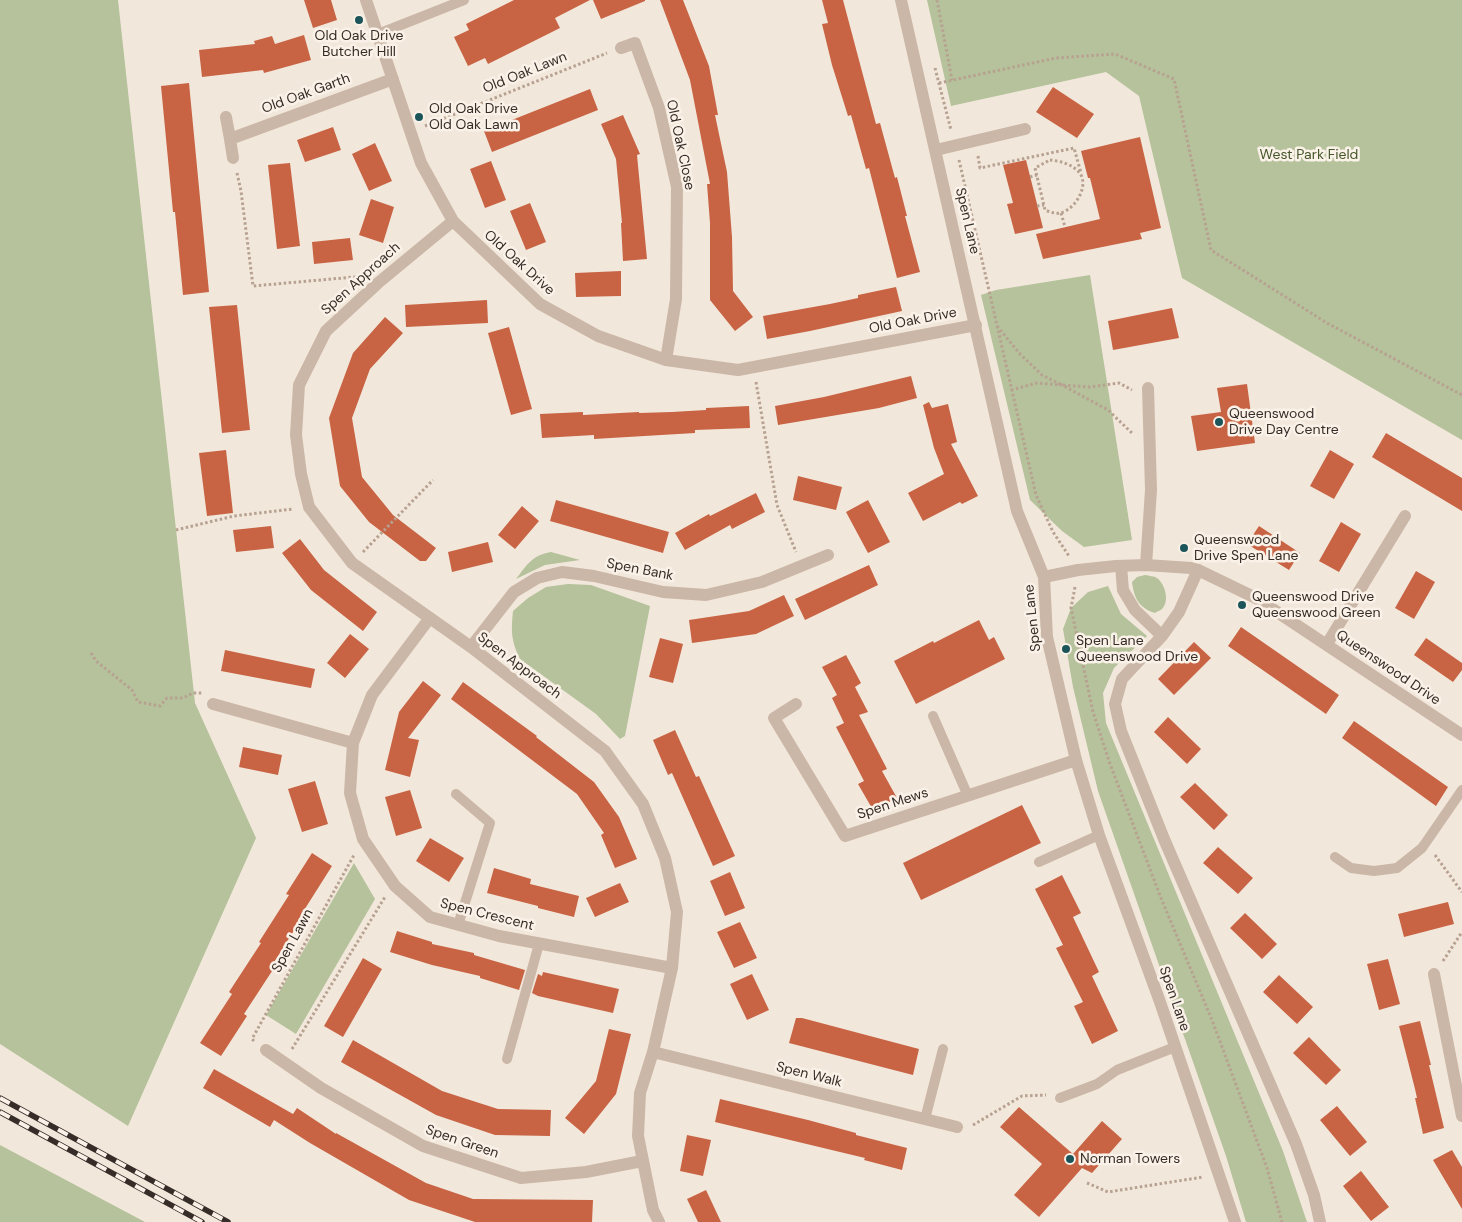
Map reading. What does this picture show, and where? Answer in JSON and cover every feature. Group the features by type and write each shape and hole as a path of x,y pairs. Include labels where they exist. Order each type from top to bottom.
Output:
{"street":[{"name":"Old Oak Drive","path":"366,0 421,163 453,221 540,304 598,336 666,360 738,370 976,325"},
{"name":"Spen Lane","path":"901,0 1017,511 1044,578 1047,637 1076,760 1099,835 1235,1222"},
{"name":"Old Oak Close","path":"622,48 635,43 659,108 677,187 676,299 666,360"},
{"name":"Old Oak Garth","path":"230,138 393,79"},
{"path":"226,117 233,158"},
{"path":"936,150 1025,129"},
{"name":"Spen Approach","path":"453,221 378,283 326,331 299,385 296,435 301,474 309,507 352,563 471,647 605,751 643,804 666,858 678,912 672,968 653,1052 640,1093 638,1136 653,1210 659,1222"},
{"path":"1146,565 1151,490 1148,388"},
{"path":"1327,644 1405,516"},
{"name":"Spen Bank","path":"471,647 514,592 537,578 562,572 594,576 663,592 706,595 762,582 828,555"},
{"name":"Queenswood Drive","path":"1044,578 1078,570 1121,566 1146,565 1198,570 1256,598 1462,735"},
{"path":"1121,566 1123,590 1135,610 1162,636"},
{"path":"1198,570 1179,612 1162,636 1122,679 1115,704 1121,731 1164,839 1296,1144 1314,1196 1320,1222"},
{"name":"Spen Crescent","path":"429,619 372,695 353,743 350,793 363,839 394,883 430,917 499,936 672,968"},
{"path":"213,704 353,743"},
{"name":"Spen Mews","path":"796,704 774,718 845,836 1076,760"},
{"path":"1434,974 1462,1116"},
{"name":"Spen Green","path":"266,1050 345,1102 423,1146 521,1178 586,1172 642,1161"},
{"name":"Spen Walk","path":"653,1052 957,1127"}],"lane":[{"path":"378,34 464,0"},
{"path":"933,716 968,796"},
{"path":"1335,857 1351,868 1374,871 1397,868 1422,848 1462,790"},
{"path":"456,794 490,823 458,925"},
{"path":"1039,862 1099,835"},
{"path":"508,1059 539,944"},
{"path":"1060,1098 1097,1084 1117,1070 1175,1047"},
{"path":"925,1120 943,1049"}],"path":[{"path":"937,0 952,80"},
{"name":"Old Oak Lawn","path":"410,131 594,57 622,48"},
{"path":"939,83 1056,58 1116,54 1174,79 1211,250 1327,323 1462,394"},
{"path":"934,64 955,145 1010,390 1036,495 1053,532 1078,570 1071,608 1092,712 1157,889 1212,1020 1267,1168 1282,1222"},
{"path":"977,152 980,168 1074,148 1082,176 1083,183 1076,202 1070,209 1061,213 1054,213 1045,210 1035,168 1050,160 1071,166 1082,176"},
{"path":"1048,153 1050,160"},
{"path":"233,158 241,191 253,286 354,277 378,283"},
{"path":"1030,177 1037,175"},
{"path":"1037,206 1044,205"},
{"path":"1061,213 1065,227"},
{"path":"995,323 1020,354 1042,374 1108,410 1135,437 1150,458"},
{"path":"754,366 777,505 802,566"},
{"path":"1010,390 1037,383 1090,387 1118,383 1134,390"},
{"path":"352,563 433,480"},
{"path":"176,530 234,516 309,507"},
{"path":"91,653 96,661 132,690 138,702 160,706 167,698 183,698 194,693 207,693 210,694 213,704"},
{"name":"Spen Lawn","path":"266,1050 252,1039 363,839"},
{"path":"1426,842 1462,892"},
{"path":"284,1062 394,883"},
{"path":"1434,974 1462,932"},
{"path":"957,1127 975,1125 1022,1096 1043,1095 1060,1098"},
{"path":"1087,1182 1108,1192 1219,1175"}],"green space":[{"path":"0,0 118,0 195,703 256,838 128,1126 0,1044"},
{"name":"West Park Field","path":"927,0 1462,0 1462,440 1182,278 1139,96 1106,72 951,106"},
{"path":"1090,275 1132,540 1084,547 1062,531 1030,500 981,295 996,290"},
{"path":"551,552 580,560 545,565 516,579 534,558"},
{"path":"1145,575 1157,578 1166,593 1164,606 1155,613 1141,605 1134,593 1132,582 1137,577"},
{"path":"568,584 591,585 650,606 625,736 620,739 596,714 520,659 513,641 513,611 528,598 546,587"},
{"path":"1108,586 1121,614 1147,636 1114,668 1103,693 1106,723 1283,1151 1307,1222 1246,1222 1226,1156 1098,791 1073,687 1063,629 1071,608 1088,592"},
{"path":"354,863 375,899 296,1034 266,1015"},
{"path":"0,1145 145,1222 0,1222"}],"building":[{"path":"304,0 331,0 337,20 313,28"},
{"path":"514,0 590,0 555,18 560,28 488,64 485,58 468,66 454,37 469,30 466,24"},
{"path":"593,0 645,0 645,1 601,19"},
{"path":"660,0 683,0 709,66 718,115 715,115 727,172 732,237 733,291 753,317 735,331 710,300 710,223 707,184 710,184 690,80"},
{"path":"822,0 843,0 876,124 880,123 895,178 897,177 920,272 897,278 869,168 866,169 851,115 848,116 832,65 822,24 828,23"},
{"path":"304,35 311,60 264,73 263,70 202,77 199,50 255,44 254,41 272,36 275,44"},
{"path":"189,83 209,292 183,295 161,86"},
{"path":"1053,87 1094,114 1077,138 1036,112"},
{"path":"590,89 598,110 492,152 484,131"},
{"path":"623,115 640,154 637,155 647,259 623,261 622,223 616,159 601,124"},
{"path":"333,127 341,150 305,162 297,140"},
{"path":"1140,137 1161,228 1140,233 1142,239 1043,259 1036,234 1100,219 1081,151"},
{"path":"375,143 392,181 369,191 352,154"},
{"path":"1026,160 1043,228 1015,234 1007,204 1013,203 1003,165"},
{"path":"491,161 506,200 485,208 470,169"},
{"path":"290,163 300,246 277,249 268,165"},
{"path":"371,199 394,207 383,243 359,235"},
{"path":"530,203 546,242 526,250 510,211"},
{"path":"350,238 353,260 314,264 312,242"},
{"path":"621,271 621,296 576,297 575,273"},
{"path":"896,287 902,311 767,339 763,316 858,298 858,295"},
{"path":"487,300 488,323 406,327 405,305"},
{"path":"237,305 250,430 222,433 209,307"},
{"path":"1172,308 1179,338 1113,350 1108,321"},
{"path":"385,317 403,333 370,369 352,418 362,477 393,515 436,548 426,561 420,561 369,522 340,486 329,418 353,353"},
{"path":"509,327 532,409 511,415 488,333"},
{"path":"911,376 917,398 879,408 778,425 775,406 824,397"},
{"name":"Queenswood Drive Day Centre","path":"1247,384 1255,443 1197,451 1191,416 1221,412 1217,388"},
{"path":"929,402 932,408 948,404 957,442 951,444 978,496 962,504 960,502 923,521 908,493 944,474 934,448 923,405"},
{"path":"749,406 750,428 695,430 695,433 594,439 594,435 542,438 540,414 583,412 583,415 672,412"},
{"path":"1386,433 1462,478 1462,511 1372,457"},
{"path":"226,450 233,513 207,516 199,453"},
{"path":"1330,450 1354,464 1334,499 1310,486"},
{"path":"798,476 842,487 836,510 793,500"},
{"path":"756,493 765,512 732,529 730,525 685,550 675,533 709,514 710,516"},
{"path":"556,500 669,532 663,553 550,521"},
{"path":"868,500 890,542 868,553 846,512"},
{"path":"522,506 539,521 515,549 498,535"},
{"path":"1341,522 1361,534 1339,572 1319,561"},
{"path":"271,526 274,548 236,552 233,530"},
{"path":"1259,526 1300,553 1289,570 1247,544"},
{"path":"300,539 324,570 377,612 363,631 311,590 282,553"},
{"path":"488,542 493,562 452,572 448,552"},
{"path":"869,565 878,585 805,620 795,599"},
{"path":"1416,571 1435,582 1414,619 1395,608"},
{"path":"784,595 794,616 756,634 692,643 689,620 749,611"},
{"path":"979,620 989,640 994,637 1005,659 916,704 894,661"},
{"path":"1241,627 1339,695 1326,714 1228,646"},
{"path":"350,634 369,649 345,678 327,663"},
{"path":"660,638 683,644 673,683 649,677"},
{"path":"1426,638 1462,663 1462,670 1453,682 1414,655"},
{"path":"1194,642 1211,658 1174,695 1158,679"},
{"path":"225,650 315,669 311,688 221,671"},
{"path":"846,655 861,683 855,687 868,712 859,715 887,769 882,771 897,798 873,810 858,784 864,781 836,727 844,723 832,698 837,695 822,667"},
{"path":"423,681 441,695 408,738 419,740 410,777 385,770 399,712"},
{"path":"463,682 537,736 594,782 619,817 637,859 615,868 601,835 604,833 577,794 451,699"},
{"path":"1168,717 1201,749 1187,764 1154,732"},
{"path":"1354,721 1448,787 1436,806 1342,738"},
{"path":"675,730 696,777 699,776 735,856 713,866 672,773 668,775 653,740"},
{"path":"243,747 282,755 278,775 239,767"},
{"path":"315,781 328,824 302,832 288,789"},
{"path":"1195,783 1228,815 1214,830 1180,797"},
{"path":"410,790 422,828 396,836 385,797"},
{"path":"1022,805 1041,843 921,900 903,863"},
{"path":"430,838 464,858 449,882 416,861"},
{"path":"1218,847 1253,878 1238,894 1203,863"},
{"path":"312,853 332,866 273,964 276,965 244,1014 247,1016 221,1056 200,1043 232,994 229,992 261,943 259,942 289,895 286,894"},
{"path":"494,868 531,879 530,884 579,896 574,917 487,893"},
{"path":"730,872 745,908 725,916 710,881"},
{"path":"1062,875 1081,913 1073,917 1099,972 1092,976 1118,1031 1092,1044 1074,1006 1083,1002 1056,948 1063,945 1035,889"},
{"path":"620,883 629,902 595,917 586,898"},
{"path":"1448,902 1454,924 1404,937 1398,914"},
{"path":"1245,913 1277,944 1262,959 1230,928"},
{"path":"740,922 757,958 734,968 717,932"},
{"path":"397,931 432,942 432,944 474,953 474,955 525,970 519,990 480,978 480,976 432,965 390,952"},
{"path":"363,958 382,969 343,1037 324,1026"},
{"path":"1388,959 1400,1004 1379,1010 1367,964"},
{"path":"543,972 619,989 613,1013 532,993 538,974 542,976"},
{"path":"752,974 769,1010 747,1020 730,984"},
{"path":"1279,975 1313,1007 1297,1024 1263,992"},
{"path":"796,1018 919,1049 913,1075 789,1043"},
{"path":"1420,1021 1444,1128 1423,1134 1415,1098 1417,1098 1415,1089 1399,1026"},
{"path":"609,1029 631,1034 616,1094 584,1134 565,1118 596,1081"},
{"path":"1309,1037 1341,1070 1326,1085 1293,1053"},
{"path":"353,1040 442,1091 498,1109 551,1110 550,1136 495,1135 436,1115 341,1062"},
{"path":"214,1069 293,1114 297,1108 336,1134 426,1183 473,1199 593,1200 592,1222 475,1222 409,1200 274,1120 270,1127 203,1088"},
{"path":"720,1099 808,1120 907,1148 902,1170 864,1160 865,1158 715,1122"},
{"path":"1337,1106 1367,1142 1350,1156 1320,1120"},
{"name":"Norman Towers","path":"1019,1107 1073,1154 1102,1121 1122,1139 1092,1173 1082,1168 1039,1217 1014,1195 1042,1164 1000,1127"},
{"path":"687,1135 711,1140 703,1176 680,1171"},
{"path":"1452,1150 1462,1167 1462,1209 1433,1160"},
{"path":"1361,1171 1389,1207 1371,1221 1343,1186"},
{"path":"706,1190 721,1222 698,1222 687,1199"}],"railway":[{"path":"0,1098 228,1222"},
{"path":"0,1112 202,1222"}],"place":[{"name":"Old Oak Drive Butcher Hill","path":"359,20"},
{"name":"Old Oak Drive Old Oak Lawn","path":"419,117"},
{"name":"Queenswood Drive Day Centre","path":"1219,422"},
{"name":"Queenswood Drive Spen Lane","path":"1184,548"},
{"name":"Queenswood Drive Queenswood Green","path":"1242,605"},
{"name":"Spen Lane Queenswood Drive","path":"1066,649"},
{"name":"Norman Towers","path":"1070,1159"}]}
